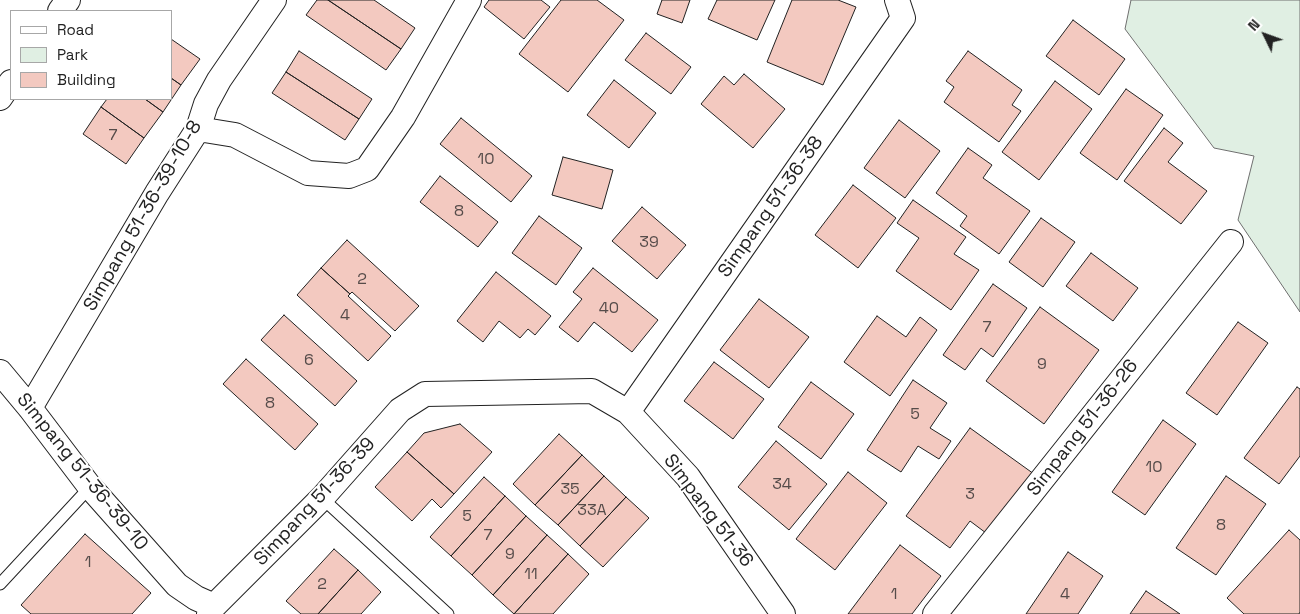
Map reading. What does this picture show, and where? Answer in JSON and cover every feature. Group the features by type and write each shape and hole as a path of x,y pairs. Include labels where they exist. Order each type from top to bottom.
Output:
{"street":[{"name":"Simpang 51-36-39-10-8","path":"30,408 157,193 198,129 206,104 219,80 274,0"},
{"path":"198,129 235,135 308,173 349,176 368,169 403,117 469,0"},
{"name":"Simpang 51-36-38","path":"628,412 903,18 897,0"},
{"path":"0,98 10,83"},
{"name":"Simpang 51-36-26","path":"935,614 1230,242"},
{"name":"Simpang 51-36-39-10","path":"0,372 30,408 90,488 177,585 211,610"},
{"name":"Simpang 51-36","path":"424,394 592,391 628,412 688,477 782,614"},
{"name":"Simpang 51-36-39","path":"211,610 322,498 400,410 424,394"}],"lane":[{"path":"0,584 90,488"},
{"path":"322,498 448,614"}],"green space":[{"path":"1131,0 1300,0 1300,312 1238,220 1254,156 1214,148 1125,29"}],"building":[{"path":"317,0 328,0 401,49 386,70 306,15"},
{"path":"328,0 374,0 415,28 401,49"},
{"path":"489,0 541,0 550,7 524,39 484,7"},
{"path":"561,0 597,0 624,20 568,92 519,54"},
{"path":"662,0 690,0 682,23 657,14"},
{"path":"717,0 775,0 757,40 708,19"},
{"path":"792,0 838,0 856,7 823,85 767,62"},
{"path":"1073,20 1125,59 1099,95 1046,56"},
{"path":"646,33 691,67 671,94 625,60"},
{"path":"172,40 200,59 181,85 172,79"},
{"path":"299,51 372,99 359,119 286,72"},
{"path":"968,51 1022,90 1012,105 1021,111 999,142 944,102 954,87 946,81"},
{"path":"286,72 359,119 345,140 272,93"},
{"path":"744,74 785,109 753,148 701,104 724,76 734,85"},
{"path":"172,79 181,85 172,98"},
{"path":"614,80 656,113 629,148 587,115"},
{"path":"1055,81 1092,109 1039,180 1002,152"},
{"path":"1126,89 1163,115 1117,180 1080,153"},
{"path":"106,100 146,100 163,112 144,138 101,107"},
{"path":"146,100 171,100 163,112"},
{"path":"101,107 144,138 126,164 83,134"},
{"path":"461,118 532,176 511,202 440,144"},
{"path":"899,120 940,151 905,198 864,168"},
{"path":"1164,128 1183,143 1168,162 1207,191 1181,224 1124,181"},
{"path":"968,148 992,165 983,178 1030,211 999,254 960,226 967,216 936,193"},
{"path":"563,157 613,170 602,209 552,195"},
{"path":"440,176 498,222 478,247 420,202"},
{"path":"853,185 896,218 858,268 815,235"},
{"path":"913,200 966,237 954,254 979,270 951,310 896,271 919,238 897,223"},
{"path":"642,207 686,245 657,279 612,241"},
{"path":"539,216 582,248 556,285 512,253"},
{"path":"1041,218 1075,242 1043,287 1009,262"},
{"path":"347,240 419,306 395,331 352,292 350,294 321,268"},
{"path":"1091,253 1138,288 1113,321 1066,286"},
{"path":"321,268 350,294 348,296 391,336 368,361 297,295"},
{"path":"593,268 658,320 632,352 594,322 578,342 559,327 582,299 573,292"},
{"path":"496,272 551,316 535,335 528,329 520,338 499,321 483,342 457,321"},
{"path":"993,284 1027,308 993,357 981,348 965,370 943,355"},
{"path":"759,299 809,337 769,388 720,350"},
{"path":"1040,307 1099,350 1044,424 986,381"},
{"path":"284,315 357,381 335,406 261,340"},
{"path":"877,316 906,337 920,317 937,330 890,396 844,362"},
{"path":"1238,322 1268,343 1217,415 1186,393"},
{"path":"246,359 318,424 295,450 223,384"},
{"path":"714,362 764,399 733,439 684,401"},
{"path":"913,380 947,403 930,428 951,441 939,459 918,446 901,472 867,450"},
{"path":"811,382 854,414 821,459 778,427"},
{"path":"1297,387 1300,389 1300,456 1279,484 1244,458"},
{"path":"1163,420 1196,444 1145,515 1112,492"},
{"path":"460,424 492,452 454,494 407,452 424,433"},
{"path":"970,428 1034,474 990,536 970,521 950,548 906,516"},
{"path":"559,434 582,455 535,505 513,484"},
{"path":"776,441 827,484 789,530 738,487"},
{"path":"407,452 454,494 441,508 432,499 412,521 375,487"},
{"path":"582,455 604,476 558,525 535,505"},
{"path":"848,472 887,503 835,570 796,539"},
{"path":"604,476 626,497 580,546 558,525"},
{"path":"1226,476 1266,504 1216,575 1176,548"},
{"path":"484,477 505,496 451,556 430,537"},
{"path":"505,496 526,516 472,575 451,556"},
{"path":"626,497 649,518 603,567 580,546"},
{"path":"526,516 547,535 493,595 472,575"},
{"path":"1289,530 1300,540 1299,614 1244,614 1227,598"},
{"path":"85,534 151,593 132,614 31,614 21,605"},
{"path":"547,535 568,554 514,614 493,595"},
{"path":"900,545 941,576 912,614 848,614"},
{"path":"334,549 358,570 318,614 301,614 286,601"},
{"path":"1068,552 1103,576 1078,614 1026,614"},
{"path":"568,554 589,574 553,614 514,614"},
{"path":"358,570 381,592 361,614 318,614"},
{"path":"1146,591 1180,614 1130,614"}]}
